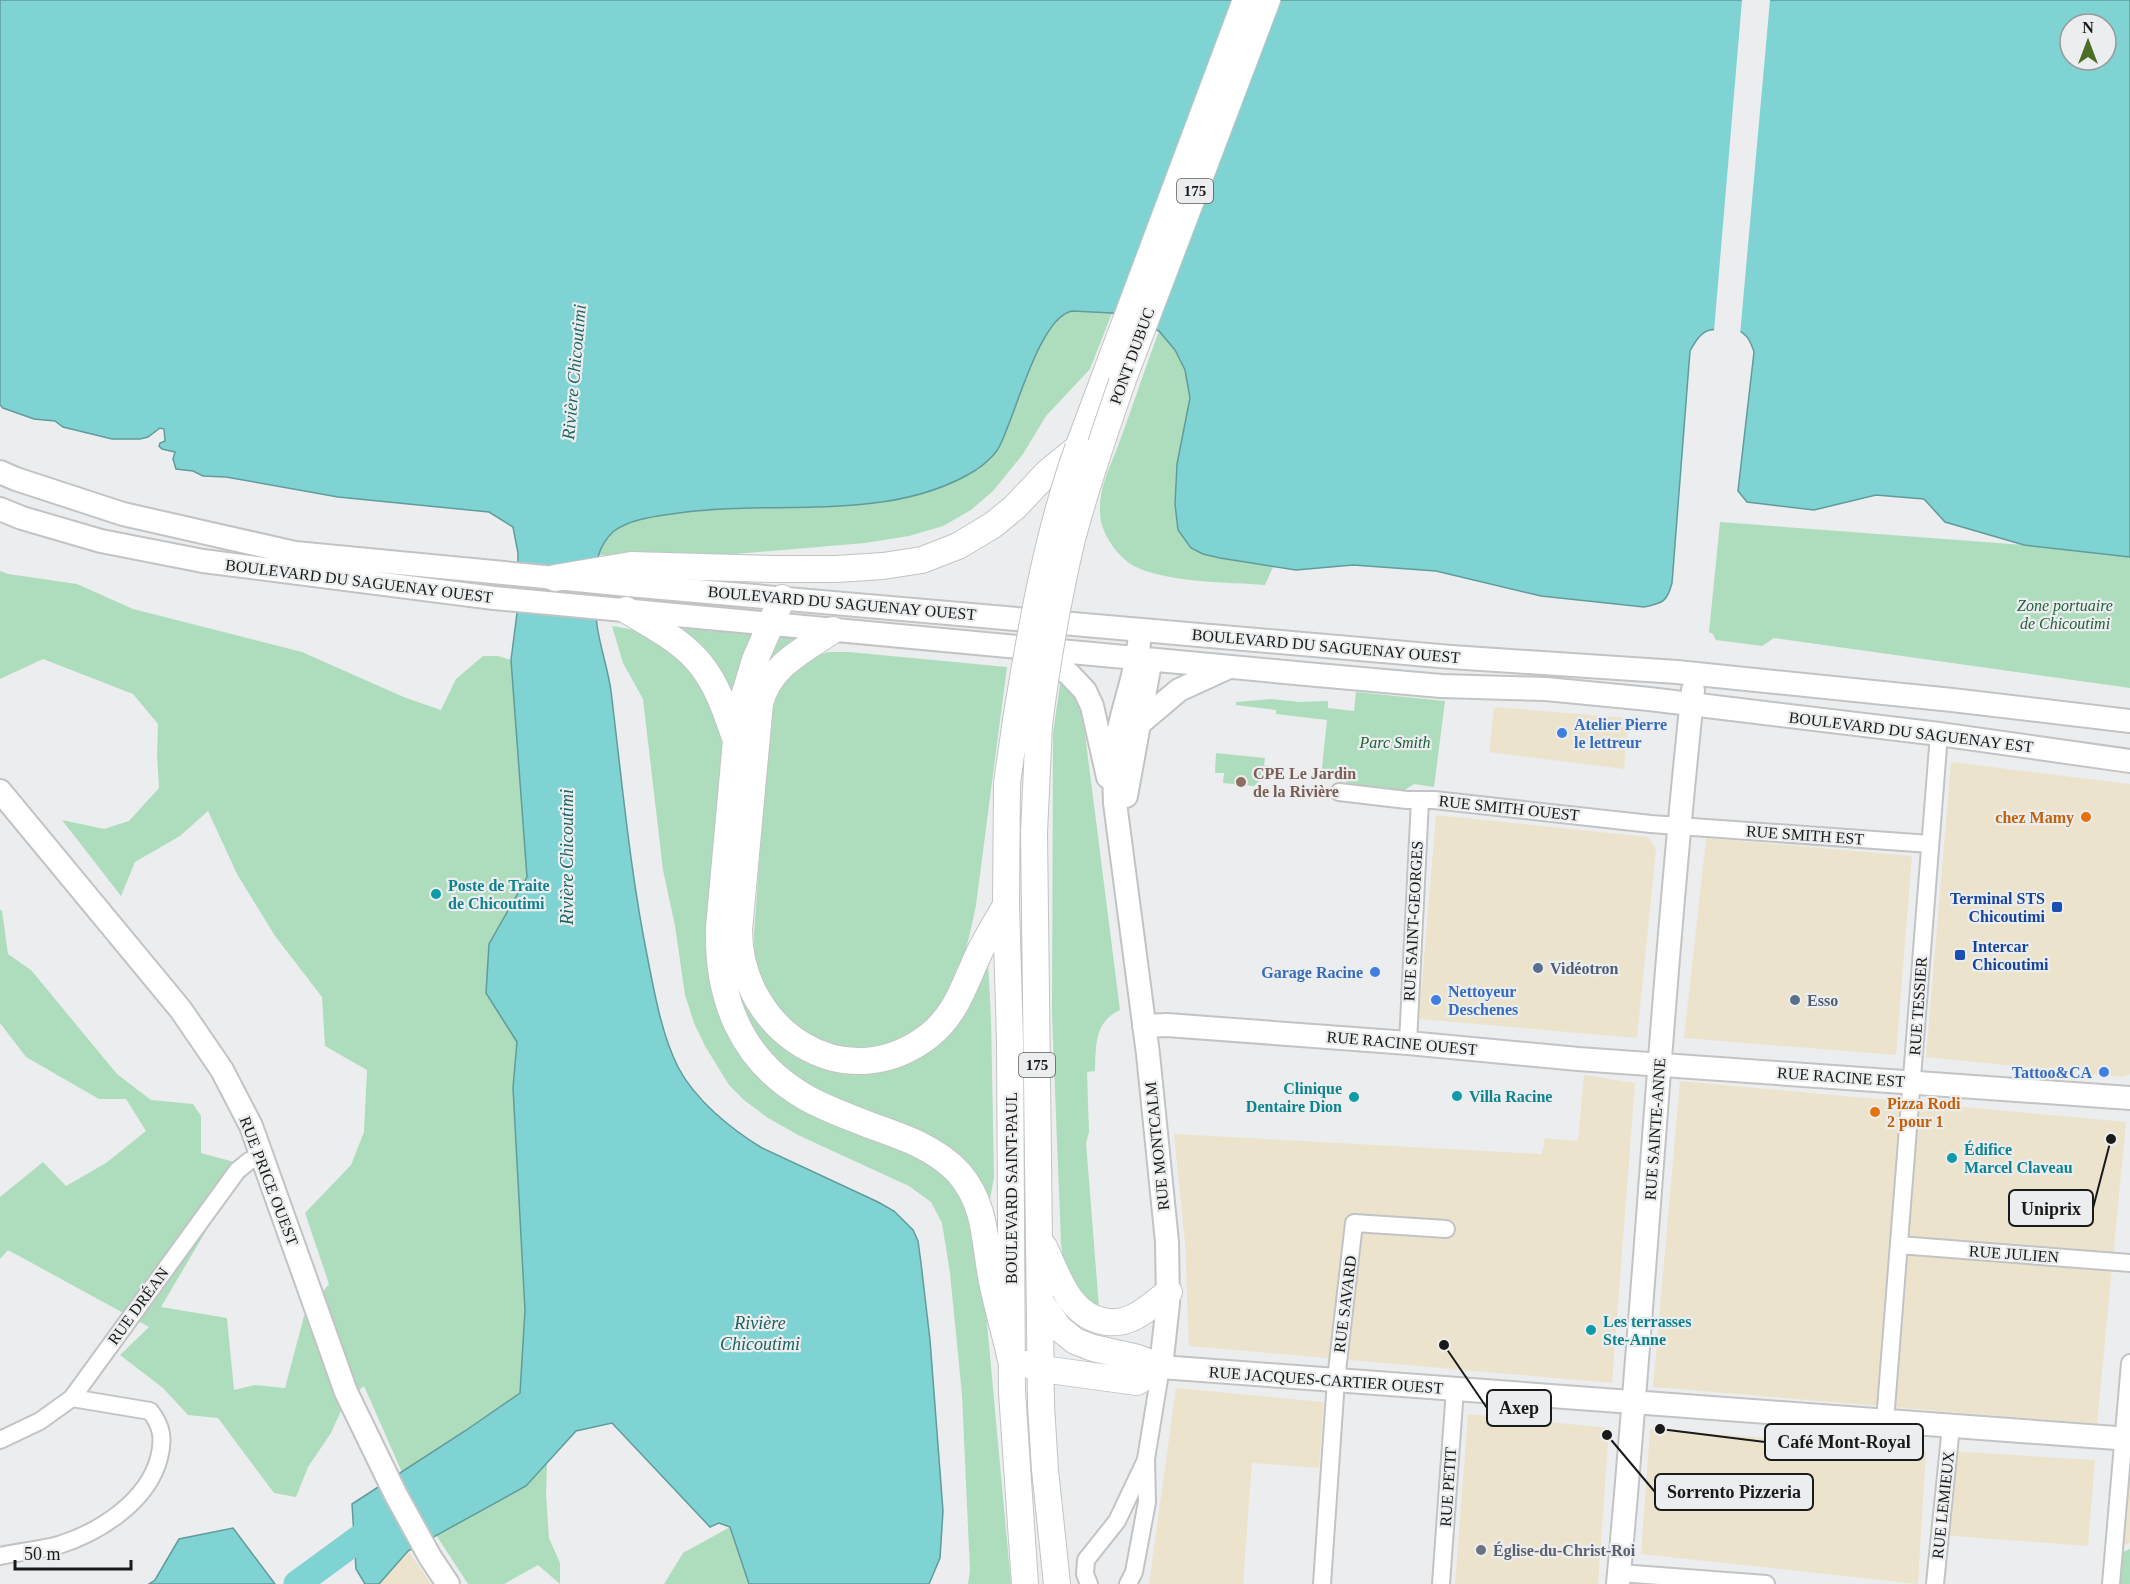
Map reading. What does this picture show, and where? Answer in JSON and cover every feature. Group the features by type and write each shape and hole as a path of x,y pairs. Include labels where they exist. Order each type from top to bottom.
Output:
{"main road":[{"name":"PONT DUBUC","path":"1027,722 1035,614 1067,477 1246,0"},
{"name":"PONT DUBUC","path":"1027,722 1093,468 1122,382 1267,0"},
{"path":"555,578 628,586 775,569 861,568 922,560 947,552 969,541 1005,516 1048,472 1078,448"},
{"name":"BOULEVARD DU SAGUENAY OUEST","path":"0,472 123,514 295,553 555,578"},
{"name":"BOULEVARD DU SAGUENAY OUEST","path":"0,509 22,518 101,541 203,561 494,598 628,586 1514,663 1695,674"},
{"path":"628,586 699,662 720,694 736,741"},
{"name":"BOULEVARD DU SAGUENAY OUEST","path":"628,586 770,624 1441,686 1546,689 1691,705"},
{"path":"782,598 750,673 736,741 718,951 723,985 731,1011 744,1037 759,1058 795,1091 828,1109 917,1144 942,1158 960,1175 976,1201 984,1224 991,1275 1011,1360 1042,1369 1137,1382 1161,1367"},
{"path":"833,630 790,658 778,669 768,681 760,703 739,930 742,967 756,1000 782,1030 797,1042 822,1054 855,1060 880,1059 895,1055 924,1040 948,1017 960,999 978,954 1006,905"},
{"name":"RUE MONTCALM","path":"1120,833 1129,772 1140,723 1147,631"},
{"path":"1032,648 1070,674 1085,691 1092,706 1115,803"},
{"name":"RUE MONTCALM","path":"1144,659 1116,750 1115,803 1144,1026 1166,1228 1168,1292 1161,1367"},
{"path":"1140,723 1179,690 1229,667"},
{"name":"RUE SAINTE-ANNE","path":"1619,1578 1635,1403 1680,825 1695,674"},
{"name":"BOULEVARD DU SAGUENAY EST","path":"1695,674 2130,721"},
{"name":"BOULEVARD DU SAGUENAY EST","path":"1691,705 1939,734 2130,761"},
{"name":"BOULEVARD SAINT-PAUL","path":"1025,1584 1011,1360 1010,1053 1006,905 1007,783 1027,722"},
{"name":"BOULEVARD SAINT-PAUL","path":"1027,722 1034,833 1045,1470 1057,1584"},
{"name":"RUE PRICE OUEST","path":"0,791 181,1010 222,1070 251,1126 346,1392 430,1557 448,1584"},
{"name":"RUE RACINE OUEST","path":"1144,1026 1175,1026 1408,1042 1660,1064"},
{"name":"RUE RACINE EST","path":"1660,1064 2130,1098"},
{"path":"1040,1238 1070,1300 1080,1310 1094,1318 1114,1322 1132,1318 1168,1292"},
{"path":"1041,1303 1059,1328 1075,1341 1093,1348 1138,1358 1161,1367"},
{"name":"RUE JACQUES-CARTIER OUEST","path":"1161,1367 2127,1438"}],"street":[{"name":"RUE TESSIER","path":"1885,1421 1939,734"},
{"name":"RUE SMITH OUEST","path":"1339,792 1680,825"},
{"name":"RUE SAINT-GEORGES","path":"1408,1042 1420,800"},
{"name":"RUE SMITH EST","path":"1680,825 1930,844"},
{"name":"RUE DRÉAN","path":"0,1440 39,1422 72,1398 237,1171 249,1161 262,1156"},
{"name":"RUE SAVARD","path":"1322,1584 1336,1380 1354,1223 1446,1229"},
{"name":"RUE JULIEN","path":"1899,1245 2130,1263"},
{"path":"2111,1584 2127,1438 2130,1363"},
{"name":"RUE MONTCALM","path":"1128,1584 1134,1572 1147,1502 1146,1458 1161,1367"},
{"name":"RUE PETIT","path":"1441,1584 1455,1389"},
{"path":"0,1556 59,1545 98,1527 139,1497 156,1469 162,1448 162,1432 158,1421 150,1411 72,1398"},
{"name":"RUE LEMIEUX","path":"1935,1584 1951,1426"},
{"name":"RUE MONTCALM","path":"1089,1584 1085,1574 1086,1560 1117,1521 1146,1458"},
{"path":"1619,1578 1766,1584"}],"shaded area":[{"path":"1494,707 1629,718 1624,769 1489,752"},
{"path":"1951,762 2130,784 2130,1074 2123,1077 1926,1057"},
{"path":"1436,815 1648,837 1656,849 1637,1038 1419,1019"},
{"path":"1706,838 1912,856 1896,1055 1684,1038"},
{"path":"1584,1075 1635,1083 1612,1383 1189,1346 1185,1243 1174,1134 1542,1154 1545,1138 1578,1141"},
{"path":"1680,1081 2126,1122 2097,1424 1653,1387"},
{"path":"1176,1388 1324,1402 1319,1468 1252,1463 1243,1584 1149,1584"},
{"path":"1468,1414 1609,1428 1598,1584 1455,1584"},
{"path":"1650,1429 1926,1451 1918,1584 1641,1554"},
{"path":"1948,1451 2095,1460 2088,1546 1940,1535"},
{"path":"2124,1462 2130,1463 2130,1543 2114,1548"},
{"path":"408,1551 431,1584 379,1584 381,1581"}],"green space":[{"path":"1072,311 1112,313 1090,369 1046,416 1023,454 993,491 971,510 943,526 909,536 865,543 710,556 598,555 614,531 631,522 646,518 716,509 887,501 949,484 968,475 991,459 1009,424 1026,377 1046,333 1058,318"},
{"path":"1159,331 1180,359 1189,391 1188,415 1180,447 1176,478 1175,499 1178,530 1220,558 1273,567 1265,585 1201,581 1152,573 1124,559 1107,538 1100,514 1103,486"},
{"name":"Zone portuaire de Chicoutimi","path":"1720,522 2024,545 2130,557 2130,688 1774,638 1762,646 1716,640 1709,632"},
{"path":"0,571 77,584 133,609 302,652 406,698 441,710 456,679 483,656 498,656 511,660 527,877 489,944 486,993 517,1042 513,1088 525,1310 520,1393 465,1431 408,1486 364,1386 345,1402 331,1433 308,1467 296,1497 274,1493 218,1418 188,1415 163,1388 120,1355 149,1327 8,1250 0,1259 0,1197 43,1162 66,1186 106,1163 146,1131 126,1099 99,1099 26,1057 0,1023 0,909 8,954 31,970 117,1074 151,1100 193,1104 201,1116 201,1153 245,1165 161,1307 227,1318 234,1390 255,1385 285,1388 304,1316 329,1284 305,1213 351,1165 364,1132 367,1070 325,1046 322,997 275,936 237,874 208,811 180,836 135,862 121,896 62,820 104,829 129,821 159,788 158,724 133,694 43,659 0,679"},
{"path":"612,626 641,631 699,673 721,729 738,1044 908,1148 958,1184 980,1247 1011,1584 968,1584 970,1571 962,1395 950,1273 942,1223 931,1202 909,1186 800,1136 768,1118 744,1100 729,1085 694,1023 685,995 675,926 663,870 643,699 623,663"},
{"path":"685,628 753,634 735,701 706,652 683,630"},
{"path":"776,634 801,636 800,643 782,654 763,678 753,708 732,936 740,987 759,1020 780,1041 805,1056 833,1065 862,1067 891,1064 919,1053 952,1028 975,991 988,961 994,1177 990,1199 987,1199 958,1161 934,1143 842,1106 793,1078 756,1040 743,1018 728,966 727,937 747,719 755,686"},
{"path":"828,652 1007,667 976,905 960,967 947,997 929,1021 905,1037 880,1045 855,1047 830,1043 807,1032 786,1017 770,996 758,970 754,952 760,847 773,708 781,687 792,672 807,661"},
{"path":"1061,678 1073,688 1089,725 1084,726 1120,1010 1105,1021 1101,1028 1096,1044 1095,1071 1087,1072 1089,1132 1086,1143 1099,1307 1081,1301 1063,1260 1061,1243 1052,1014 1053,733"},
{"name":"Parc Smith","path":"1356,692 1445,701 1434,787 1414,784 1403,791 1346,785 1346,781 1321,777 1327,720 1276,714 1276,710 1236,705 1236,702 1271,699 1300,702 1328,701 1328,708 1354,711"},
{"path":"1216,753 1265,758 1264,765 1276,767 1254,786 1223,783 1224,773 1215,773"},
{"path":"547,1463 546,1495 549,1538 560,1563 560,1584 538,1565 504,1584 468,1584 436,1535 526,1486"},
{"path":"730,1527 749,1584 664,1584 683,1553"},
{"path":"2130,1549 2130,1584 2117,1584 2121,1553"}],"water":[{"path":"0,0 2130,0 2130,557 2024,545 1945,522 1924,499 1876,495 1814,510 1747,502 1738,491 1754,352 1750,341 1743,333 1714,329 1704,332 1690,351 1672,583 1666,598 1660,603 1644,607 1541,596 1436,571 1353,565 1296,570 1220,558 1191,548 1178,530 1175,504 1177,464 1190,398 1185,370 1175,350 1159,331 1112,313 1072,311 1060,318 1048,331 996,452 976,470 942,487 907,498 869,504 716,509 679,513 637,520 614,531 606,539 597,563 597,625 611,691 636,894 653,987 672,1055 694,1091 738,1132 762,1148 894,1211 913,1230 918,1241 930,1340 943,1511 940,1558 929,1584 749,1584 730,1527 719,1523 710,1527 612,1423 576,1431 526,1486 408,1551 379,1584 365,1584 356,1569 352,1504 520,1393 525,1310 513,1088 517,1042 486,993 489,944 527,877 511,660 517,613 518,553 513,527 489,512 338,497 226,477 203,476 193,471 176,469 173,459 175,452 159,446 165,441 164,429 160,428 148,437 140,439 112,439 63,427 55,421 34,419 0,405"},
{"path":"233,1528 275,1584 149,1584 155,1580 179,1539"}],"pier":[{"path":"1742,0 1770,0 1740,335 1714,331"}],"waterway":[{"name":"Rivière Chicoutimi","path":"297,1584 383,1521"}],"place":[{"name":"Atelier Pierre le lettreur","path":"1562,733"},
{"name":"CPE Le Jardin de la Rivière","path":"1241,782"},
{"name":"chez Mamy","path":"2086,817"},
{"name":"Poste de Traite de Chicoutimi","path":"436,894"},
{"name":"Terminal STS Chicoutimi","path":"2057,907"},
{"name":"Intercar Chicoutimi","path":"1960,955"},
{"name":"Vidéotron","path":"1538,968"},
{"name":"Garage Racine","path":"1375,972"},
{"name":"Nettoyeur Deschenes","path":"1436,1000"},
{"name":"Esso","path":"1795,1000"},
{"name":"Tattoo&CA","path":"2104,1072"},
{"name":"Villa Racine","path":"1457,1096"},
{"name":"Clinique Dentaire Dion","path":"1354,1097"},
{"name":"Pizza Rodi 2 pour 1","path":"1875,1112"},
{"name":"Uniprix","path":"2111,1139"},
{"name":"Édifice Marcel Claveau","path":"1952,1158"},
{"name":"Les terrasses Ste-Anne","path":"1591,1330"},
{"name":"Axep","path":"1444,1345"},
{"name":"Café Mont-Royal","path":"1660,1429"},
{"name":"Sorrento Pizzeria","path":"1607,1435"},
{"name":"Église-du-Christ-Roi","path":"1481,1550"}]}
